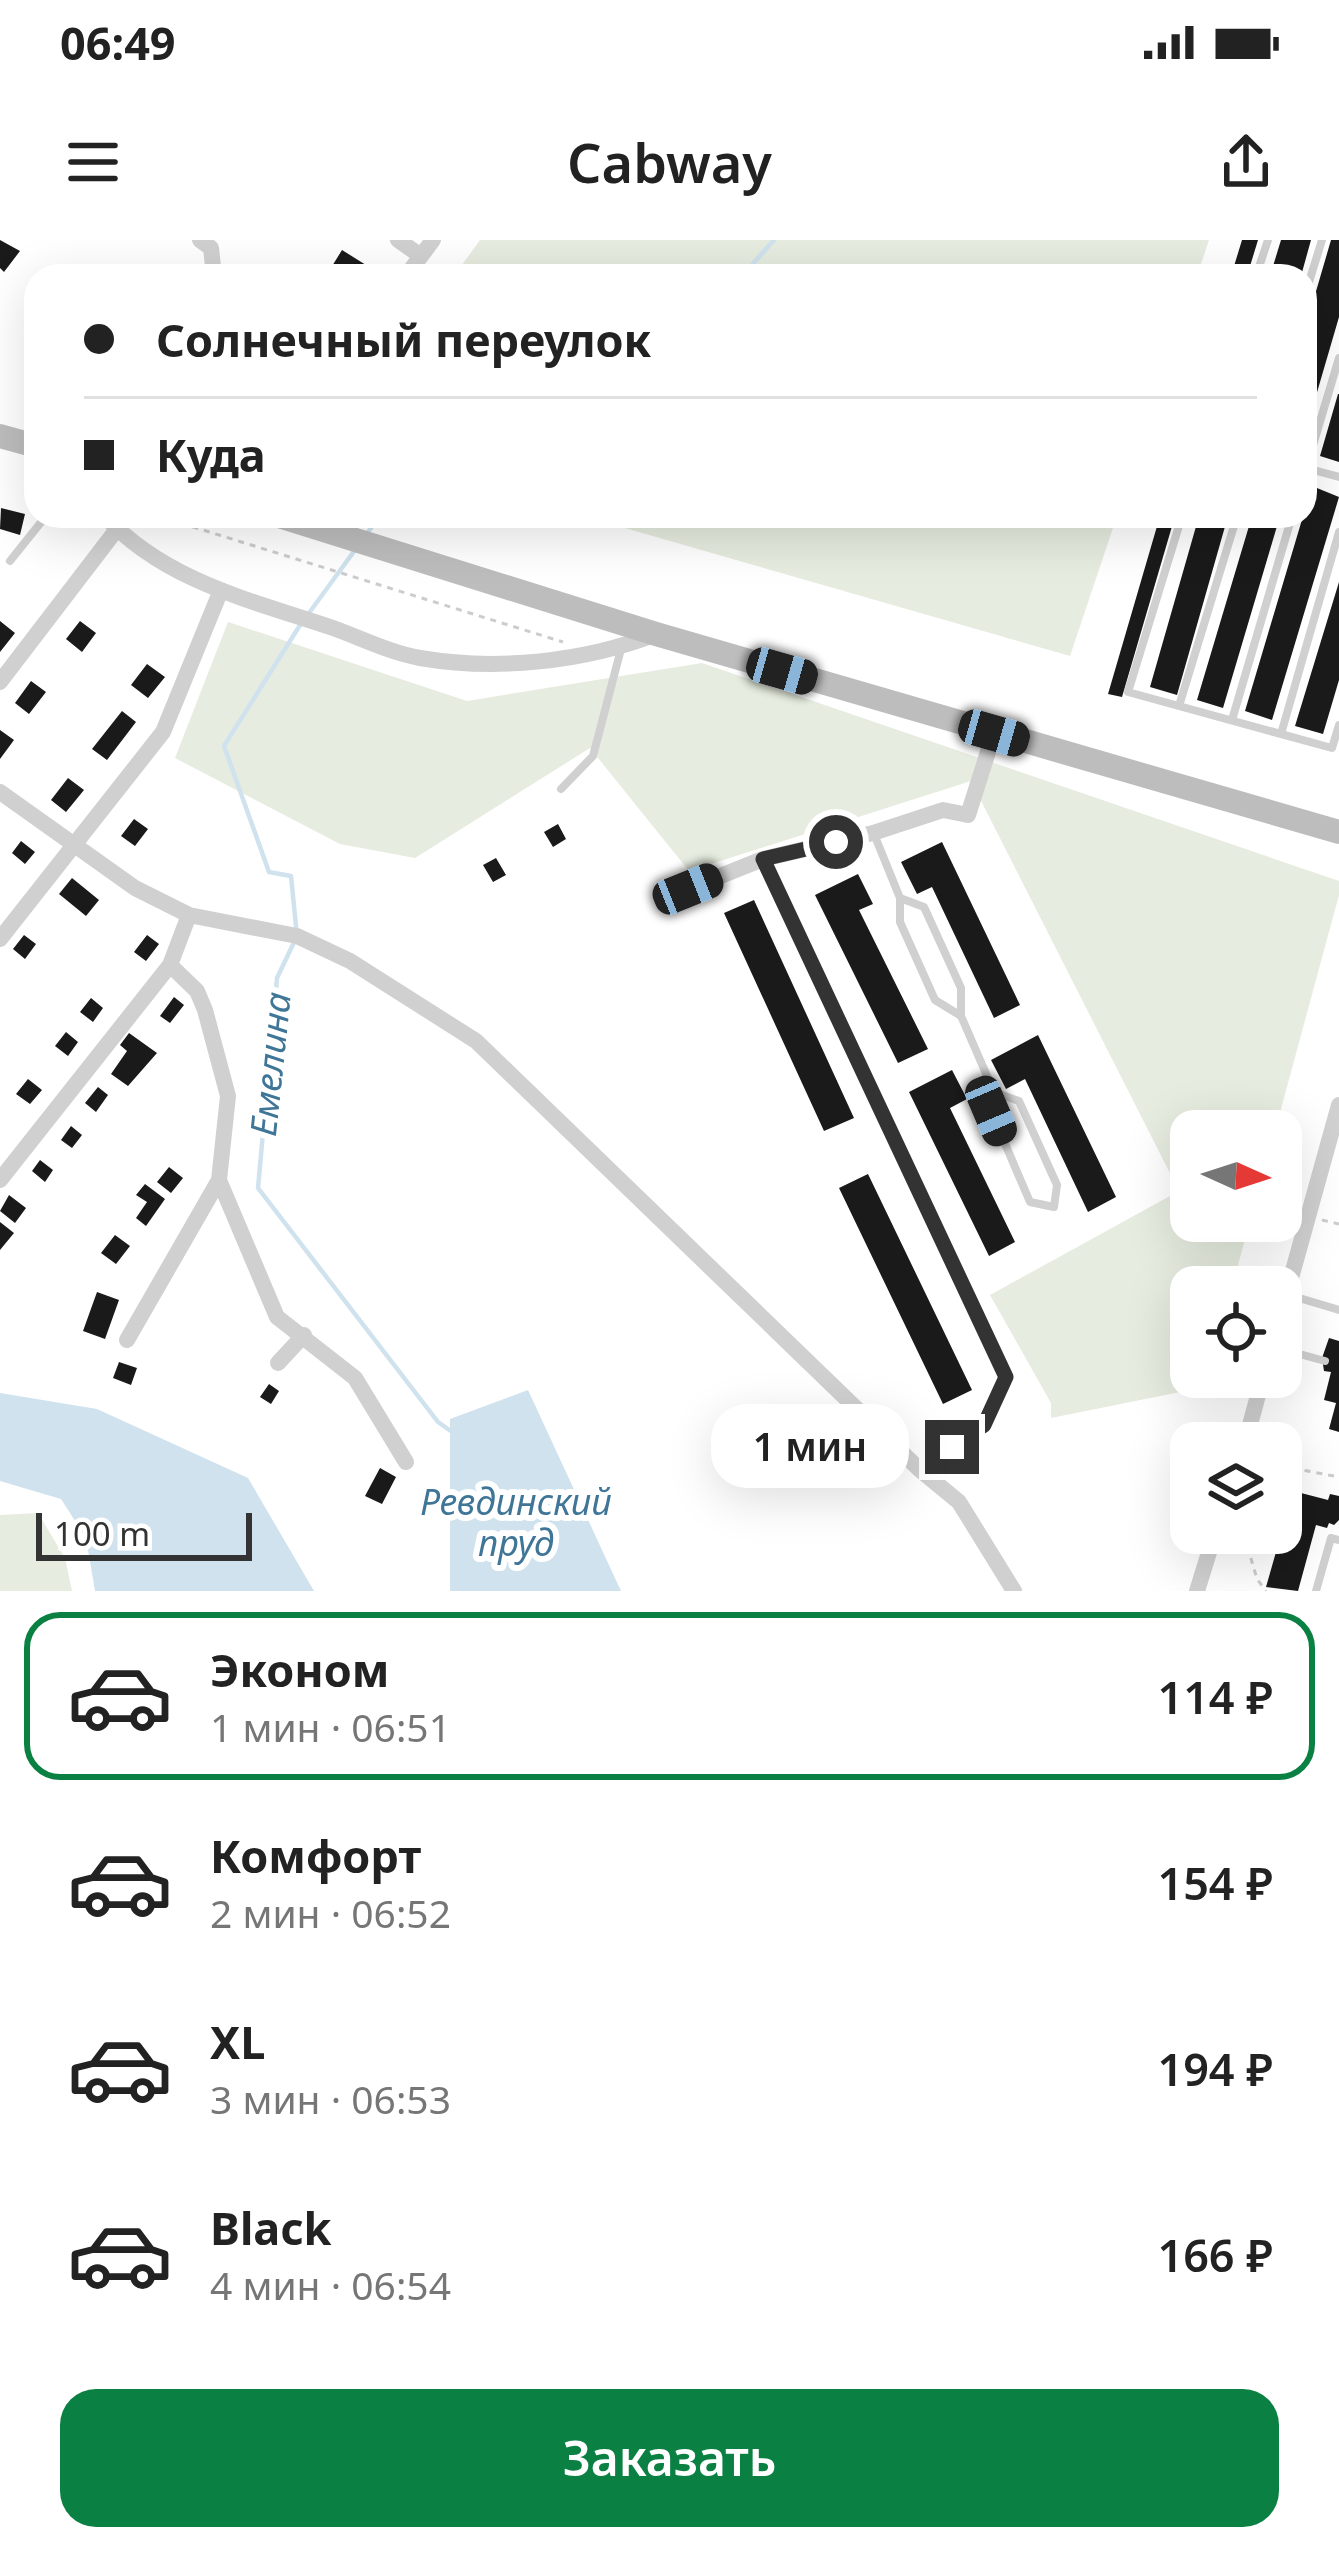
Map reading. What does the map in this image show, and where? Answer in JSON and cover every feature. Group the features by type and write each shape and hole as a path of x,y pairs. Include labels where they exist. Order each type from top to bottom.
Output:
{"main road":[{"path":"317,528 656,634 1339,832"}],"street":[{"path":"398,240 421,256"},
{"path":"415,264 433,240"},
{"path":"0,682 108,528"},
{"path":"117,528 164,566 419,658 504,663 608,653 656,634"},
{"path":"0,939 163,732 221,590"},
{"path":"688,889 763,859 873,833 943,810 968,815 994,733"},
{"path":"0,792 135,888 189,915 297,936 350,961 476,1041 959,1502 1014,1591"},
{"path":"0,1180 170,965 189,915"},
{"path":"127,1340 219,1180 228,1096 197,992 170,965"},
{"path":"1294,1266 1339,1105"},
{"path":"219,1180 277,1317 355,1378 406,1462"},
{"path":"278,1363 304,1336"},
{"path":"1203,1589 1210,1554"}],"lane":[{"path":"1317,432 1339,358"},
{"path":"10,561 36,528"},
{"path":"1178,528 1128,692 1332,748 1339,724"},
{"path":"1179,706 1233,528"},
{"path":"1232,720 1288,528"},
{"path":"1281,734 1339,532"},
{"path":"561,789 593,756 621,648"},
{"path":"873,833 900,898 900,922 935,1000 961,1016"},
{"path":"763,859 1006,1377 984,1425 919,1468"},
{"path":"900,898 924,907 961,988 961,1016 994,1093 991,1111 1030,1202 1054,1207 1057,1185 1018,1101 994,1093"},
{"path":"1302,1300 1339,1310"},
{"path":"1302,1355 1325,1361"},
{"path":"1316,1591 1330,1538 1339,1540"}],"path":[{"path":"197,528 575,645"},
{"path":"1302,1468 1339,1477"},
{"path":"1250,1554 1257,1579 1267,1591"}],"shaded area":[{"path":"480,240 1209,240 1201,264 463,264"},
{"path":"625,528 1113,528 1070,656"},
{"path":"228,622 467,701 702,663 1339,881 1339,895 1281,1110 1170,1110 1170,1173 971,781 689,871 590,748 415,858 340,844 175,758"},
{"path":"1170,1196 1170,1242 1244,1242 1238,1266 1170,1266 1170,1394 1051,1418 1051,1403 990,1295"},
{"path":"38,1513 65,1558 72,1591 0,1591 0,1515"}],"water":[{"name":"Ревдинский пруд","path":"528,1390 621,1591 450,1591 450,1419"},
{"path":"0,1393 97,1409 248,1478 314,1591 95,1591 86,1538 61,1499 0,1481"}],"building":[{"path":"0,240 20,251 4,272 0,268"},
{"path":"1242,240 1258,240 1251,264 1235,264"},
{"path":"1281,240 1311,240 1304,264 1274,264"},
{"path":"1331,240 1339,240 1339,317 1317,392 1317,288"},
{"path":"342,250 364,264 333,264"},
{"path":"1339,394 1339,462 1320,456"},
{"path":"1317,488 1339,497 1272,720 1245,711 1299,528 1317,528"},
{"path":"1,508 24,514 20,535 0,529"},
{"path":"1156,528 1171,528 1122,697 1108,694"},
{"path":"1196,528 1225,528 1177,695 1150,687"},
{"path":"1248,528 1276,528 1223,708 1197,700"},
{"path":"1339,582 1339,680 1323,734 1295,726"},
{"path":"0,621 15,633 0,652"},
{"path":"80,621 96,633 82,652 66,639"},
{"path":"147,664 165,677 148,698 131,685"},
{"path":"31,681 46,692 29,714 15,703"},
{"path":"122,711 136,722 107,760 92,749"},
{"path":"0,730 14,740 0,759"},
{"path":"68,778 84,790 66,812 51,800"},
{"path":"134,819 148,829 135,846 121,836"},
{"path":"558,824 566,839 553,847 544,832"},
{"path":"21,841 35,852 25,864 12,853"},
{"path":"942,842 1020,1005 994,1018 932,887 917,894 901,862"},
{"path":"496,858 506,875 493,882 483,865"},
{"path":"858,874 873,904 859,910 928,1049 898,1063 815,895"},
{"path":"72,878 99,900 86,916 59,894"},
{"path":"754,900 854,1118 824,1131 724,913"},
{"path":"24,935 36,944 25,959 13,949"},
{"path":"147,935 159,944 146,961 134,952"},
{"path":"174,997 184,1005 170,1023 160,1016"},
{"path":"91,998 103,1008 93,1022 80,1012"},
{"path":"66,1032 78,1042 68,1056 55,1046"},
{"path":"129,1033 157,1053 128,1086 111,1074 127,1051 120,1045"},
{"path":"1038,1035 1116,1197 1088,1212 1025,1079 1006,1089 991,1060"},
{"path":"952,1070 967,1099 950,1108 1015,1242 989,1256 909,1092"},
{"path":"28,1079 42,1090 30,1104 16,1094"},
{"path":"98,1087 108,1095 96,1112 85,1103"},
{"path":"71,1126 82,1135 72,1148 61,1140"},
{"path":"40,1160 53,1170 45,1182 32,1171"},
{"path":"169,1167 183,1178 171,1193 157,1182"},
{"path":"868,1174 972,1390 943,1404 839,1188"},
{"path":"145,1184 165,1199 146,1226 136,1218 147,1202 136,1195"},
{"path":"9,1195 26,1208 15,1223 0,1211"},
{"path":"0,1222 14,1233 0,1250"},
{"path":"115,1235 130,1246 116,1264 101,1253"},
{"path":"97,1292 119,1300 105,1339 83,1331"},
{"path":"1329,1338 1339,1341 1339,1432 1329,1429 1336,1403 1324,1400 1331,1372 1324,1371 1322,1358"},
{"path":"119,1362 137,1368 131,1385 113,1378"},
{"path":"269,1384 279,1391 271,1404 260,1397"},
{"path":"380,1468 396,1477 382,1504 365,1496"},
{"path":"1302,1493 1328,1500 1330,1494 1339,1496 1339,1520 1327,1528 1316,1525 1298,1591 1266,1587 1275,1554 1302,1554"}],"waterway":[{"name":"Емелина","path":"753,264 774,240"},
{"name":"Емелина","path":"365,536 371,528"},
{"name":"Емелина","path":"309,613 355,550"},
{"name":"Емелина","path":"302,622 224,746 269,872 291,876 297,936 277,978 258,1188 438,1422 455,1434"}],"route":[{"path":"836,842 763,859 1006,1377 984,1425 952,1447"}]}
